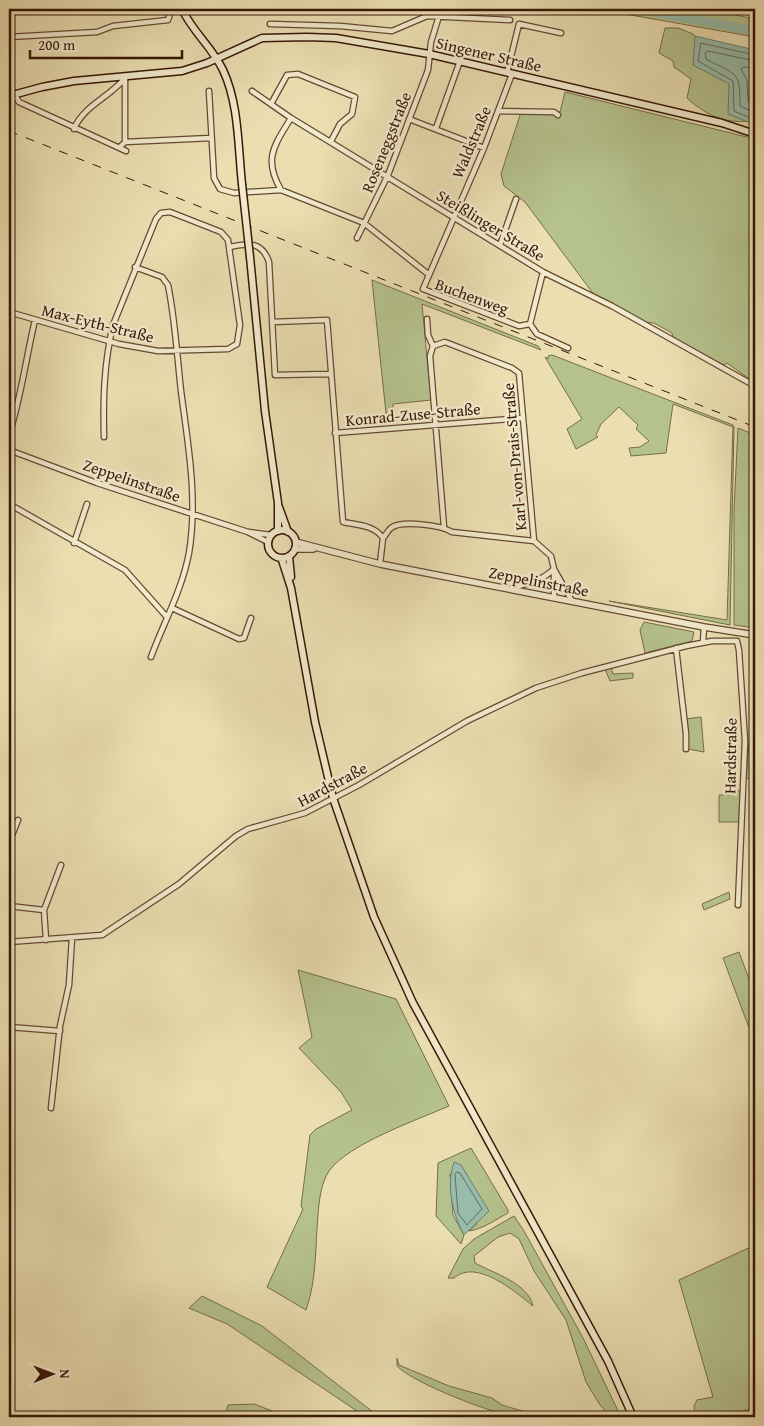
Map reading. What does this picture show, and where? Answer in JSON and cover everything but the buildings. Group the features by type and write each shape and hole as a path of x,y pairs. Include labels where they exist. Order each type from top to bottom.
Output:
{"main road":[{"path":"183,11 216,58 231,93 265,411 278,504 278,531"},
{"name":"Singener Straße","path":"11,95 74,81 125,78 182,71 247,44 274,37 336,38 460,61 722,123 755,134"},
{"path":"278,504 288,532 296,542 295,549 289,556 280,558"},
{"path":"288,532 278,531 271,535 268,542 271,553 282,560 290,588 315,722 333,798 374,917 413,1003 604,1353 633,1417"},
{"path":"289,556 290,588"}],"street":[{"path":"9,37 97,32 113,26 168,20 170,14"},
{"path":"270,24 340,26 392,31 418,18 439,16 510,20"},
{"name":"Roseneggstraße","path":"357,238 388,175 410,119 428,70 429,54 439,16"},
{"name":"Waldstraße","path":"428,274 484,148 498,111 510,73 519,24 561,33"},
{"path":"436,128 460,61"},
{"path":"271,104 287,75 298,74 355,97 352,114 340,124 331,141"},
{"path":"74,129 78,120 125,78"},
{"path":"125,78 125,142"},
{"path":"9,85 11,95 19,102 74,129 126,151"},
{"path":"209,91 214,178 217,187 224,192 281,190 364,223 428,274"},
{"name":"Steißlinger Straße","path":"252,91 291,118 388,175 452,217 544,272 612,306 755,386"},
{"path":"498,111 554,112 558,115"},
{"path":"281,190 271,170 271,158 277,142 291,118"},
{"path":"410,119 484,148"},
{"path":"120,147 125,142 211,138"},
{"path":"500,245 516,199"},
{"path":"104,437 104,373 113,325 135,267 161,213 170,212 222,232 230,247 249,243 262,248 269,262 275,375 330,374"},
{"name":"Max-Eyth-Straße","path":"9,312 110,340 158,351 228,349 237,344 240,325 230,247"},
{"path":"135,267 162,278 168,285 188,444 194,515 189,555 172,608 166,616 151,657"},
{"name":"Buchenweg","path":"428,274 422,288 425,292 519,326 530,324 544,272"},
{"path":"426,319 428,335 433,346 430,356 444,527"},
{"path":"9,435 16,413 20,385 35,320"},
{"path":"272,322 327,320 343,522 375,529 383,538"},
{"path":"530,324 537,334 568,348"},
{"name":"Karl-von-Drais-Straße","path":"433,346 445,342 516,371 520,376 534,541"},
{"name":"Konrad-Zuse-Straße","path":"335,433 523,418"},
{"name":"Zeppelinstraße","path":"9,450 248,532 268,542"},
{"path":"9,504 125,570 166,616"},
{"path":"74,542 87,504"},
{"path":"380,564 383,538 391,528 405,523 444,527 452,532 534,541 551,556 554,569 554,597"},
{"name":"Zeppelinstraße","path":"248,532 271,535"},
{"name":"Zeppelinstraße","path":"296,542 380,564 704,627 755,635"},
{"name":"Zeppelinstraße","path":"295,549 318,549"},
{"path":"510,589 525,583 533,584 542,580 554,569"},
{"path":"554,569 572,601"},
{"path":"172,608 239,639 244,638 251,618"},
{"path":"702,642 704,627"},
{"name":"Hardstraße","path":"9,942 102,935 179,884 224,845 248,829 295,818 467,722 536,688 575,675 702,642 737,641 745,741 738,906"},
{"path":"676,648 686,748"},
{"path":"9,843 18,820"},
{"path":"46,940 44,910 61,865"},
{"path":"9,906 44,910"},
{"path":"51,1108 60,1031 69,985 72,938"},
{"path":"9,1027 60,1031"}],"green space":[{"path":"597,9 706,9 755,19 755,37"},
{"path":"665,28 678,28 693,34 733,84 748,121 739,122 715,117 700,109 687,98 691,79 674,67 673,61 659,53"},
{"path":"565,92 755,139 755,383 727,363 724,365 673,338 672,333 654,323 644,322 595,296 525,202 504,186 501,174 521,112 560,112"},
{"path":"372,280 538,346 541,350 422,304 431,400 393,404 394,423 387,423"},
{"path":"552,355 733,425 734,427 730,625 609,601 727,620 733,427 673,404 666,453 631,456 629,448 640,447 649,441 636,429 638,425 619,407 601,424 596,435 598,437 576,449 567,429 582,419 545,357 548,359 548,356"},
{"path":"738,428 755,435 755,628 734,625 734,510"},
{"path":"644,622 694,632 692,641 645,653 640,630"},
{"path":"611,667 613,674 633,673 633,678 610,681 605,669"},
{"path":"701,717 704,752 688,749 686,719"},
{"path":"749,743 755,743 755,779 746,778"},
{"path":"729,790 741,791 740,822 719,822 719,795 729,795"},
{"path":"729,892 730,899 704,910 702,904"},
{"path":"739,952 755,995 755,1044 723,958"},
{"path":"298,970 396,999 449,1106 367,1142 351,1151 329,1171 322,1187 320,1198 314,1275 306,1310 267,1287 303,1209 301,1206 310,1135 316,1129 352,1110 341,1092 299,1048 312,1037"},
{"path":"471,1148 508,1213 484,1226 469,1231 477,1224 450,1174 453,1215 464,1235 461,1244 436,1216 438,1163"},
{"path":"514,1216 583,1338 621,1417 611,1417 600,1405 586,1382 566,1320 534,1271 519,1239 510,1233 498,1237 474,1256 475,1263 517,1285 530,1298 533,1306 517,1293 484,1274 463,1273 454,1278 448,1278 463,1249 474,1239"},
{"path":"755,1245 755,1409 745,1410 739,1414 743,1417 695,1417 694,1406 697,1400 713,1397 679,1280"},
{"path":"202,1296 262,1326 373,1412 373,1417 366,1417 227,1324 189,1308"},
{"path":"397,1358 399,1365 449,1386 492,1398 502,1405 532,1414 552,1417 517,1417 473,1404 419,1381 397,1366"},
{"path":"254,1404 288,1417 224,1417 228,1405"}],"water":[{"path":"695,36 755,50 755,125 728,114 729,84 693,65"},
{"path":"454,1162 461,1165 489,1211 464,1235 453,1209 450,1190"},
{"path":"755,1409 755,1417 743,1417 738,1414"}],"waterway":[{"path":"9,9 54,9"},
{"path":"638,9 755,31"}],"railway":[{"path":"9,131 755,427"}]}
